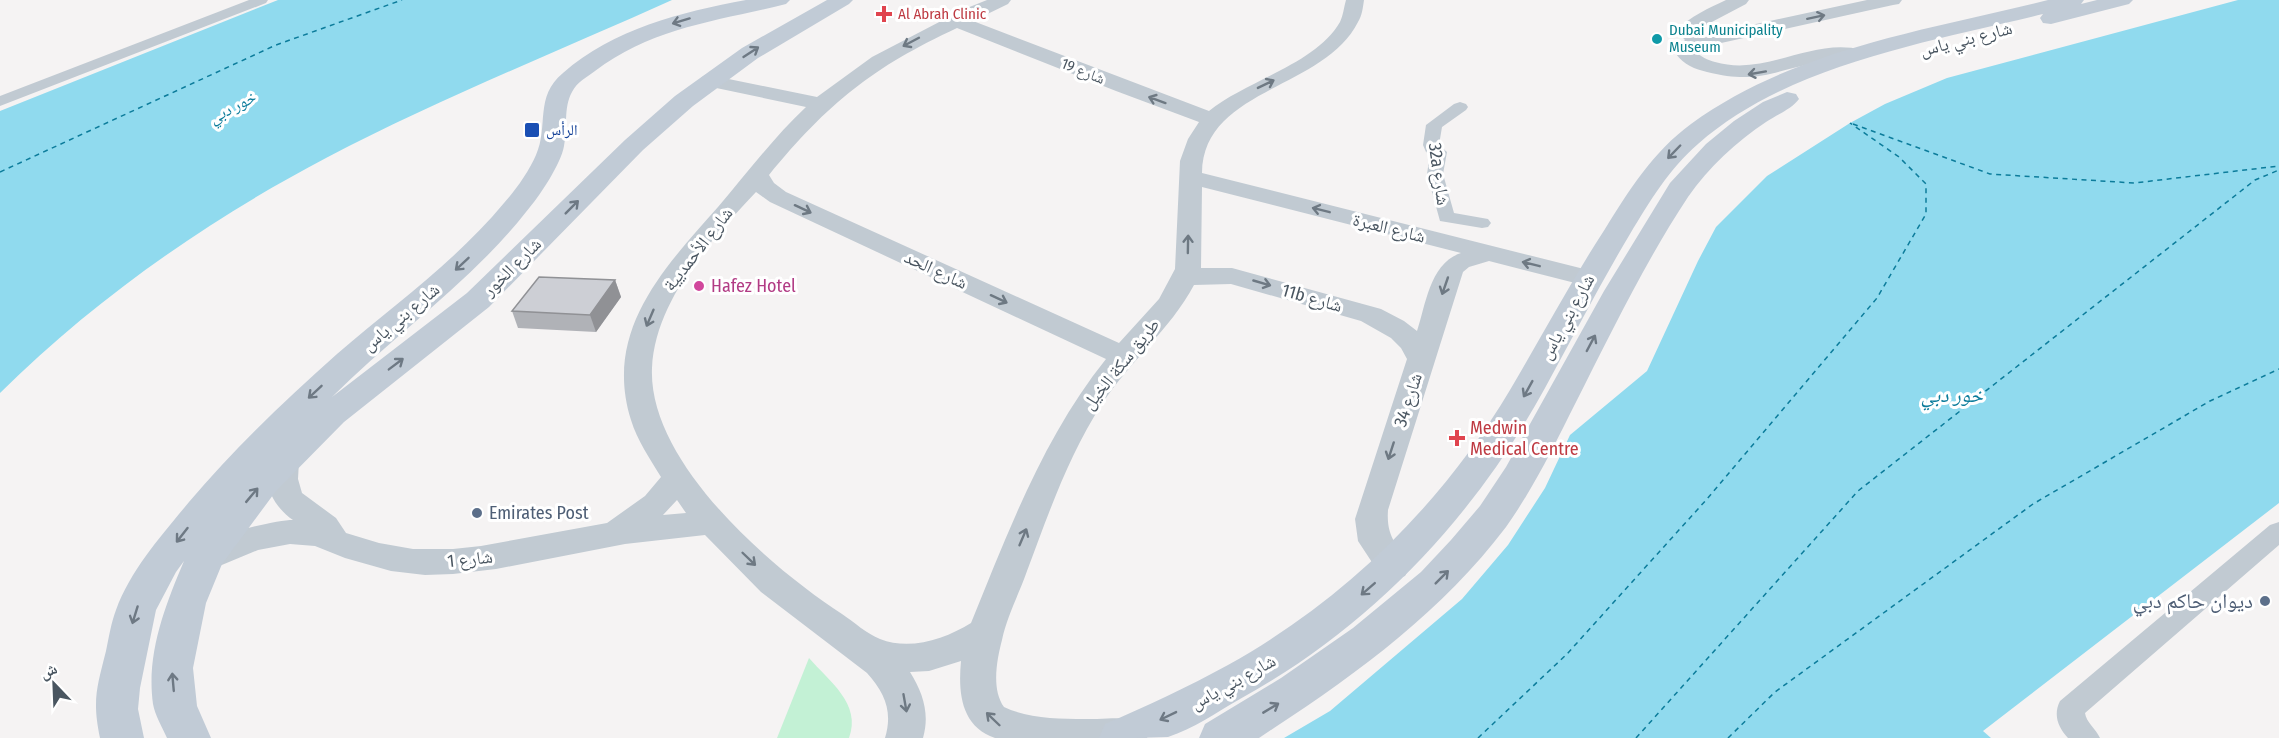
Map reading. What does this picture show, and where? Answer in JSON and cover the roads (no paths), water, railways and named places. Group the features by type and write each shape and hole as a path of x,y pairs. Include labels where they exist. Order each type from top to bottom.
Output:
{"main road":[{"name":"شارع بني ياس","path":"122,738 116,709 118,687 136,610 161,563 196,517 238,470 319,389 491,235 529,189 549,154 555,106 559,93 569,79 607,51 656,29 711,13 779,0"},
{"name":"شارع الخور","path":"205,559 244,505 283,461 357,393 457,319 497,283 634,145 710,81 771,39 842,0"},
{"name":"شارع بني ياس","path":"1221,738 1298,692 1378,634 1444,575 1492,516 1530,459 1624,282 1671,204 1719,147 1816,76 1855,54 2073,0"},
{"name":"شارع بني ياس","path":"1125,736 1204,699 1291,648 1331,620 1393,567 1454,502 1479,468 1525,394 1587,278 1658,170 1697,131 1737,103 1816,76 1860,68 2122,0"},
{"path":"1719,147 1716,143 1719,135 1754,110 1750,104 1737,103"},
{"path":"410,309 457,319"},
{"path":"189,738 175,706 172,668 186,603 205,559"}],"street":[{"path":"0,101 261,0"},
{"name":"شارع الأحمديية","path":"904,738 907,729 906,697 888,671 866,650 794,600 763,573 714,523 678,477 653,436 639,393 639,362 645,331 652,311 687,257 798,127 860,73 901,47 954,20 1002,0"},
{"name":"طريق سكة الخيل","path":"1125,736 1027,737 1006,730 990,718 980,701 978,683 986,632 1061,449 1093,396 1123,356 1176,297 1184,280 1188,269 1190,177 1195,145 1212,119 1246,94 1295,70 1332,43 1351,17 1355,0"},
{"path":"1705,41 1687,32 1701,20 1740,0"},
{"path":"1855,54 1824,55 1762,72 1734,74 1703,65 1686,54 1688,47 1705,41 1893,0"},
{"name":"شارع 19","path":"954,20 1123,87 1212,119"},
{"path":"710,81 822,104"},
{"name":"32a شارع","path":"1460,107 1434,125 1431,144 1432,149 1439,152 1435,174 1446,217 1482,223"},
{"name":"شارع الحد","path":"758,175 764,187 778,197 1123,356"},
{"name":"شارع العبرة","path":"1190,177 1587,278"},
{"name":"شارع 34","path":"1393,567 1380,553 1372,538 1370,524 1372,510 1451,269 1460,261 1488,253"},
{"name":"11b شارع","path":"1184,280 1200,276 1232,276 1371,315 1389,323 1404,334 1415,346 1421,360"},
{"path":"283,461 281,475 283,488 289,500 300,511 323,525 335,542"},
{"name":"شارع 1","path":"606,536 646,513 665,495 678,477"},
{"name":"شارع 1","path":"205,559 246,541 278,533 301,532 320,535 335,542 397,560 453,562 484,559 658,527 714,523"},
{"path":"2086,738 2072,723 2070,709 2279,531"},
{"path":"866,650 885,657 928,658 949,652 986,632"}],"water":[{"name":"خور دبي","path":"278,0 672,0 368,136 282,182 154,264 74,325 0,393 0,111"},
{"name":"خور دبي","path":"2238,0 2279,0 2279,503 1983,731 1991,738 1284,738 1330,711 1462,599 1508,545 1545,488 1570,435 1647,371 1716,227 1767,176 1850,123 1885,104 1947,78"}],"place":[{"name":"Al Abrah Clinic","path":"884,14"},
{"name":"Dubai Municipality Museum","path":"1657,39"},
{"name":"الرأس","path":"532,130"},
{"name":"Hafez Hotel","path":"699,286"},
{"name":"Medwin Medical Centre","path":"1457,438"},
{"name":"Emirates Post","path":"477,513"},
{"name":"ديوان حاكم دبي","path":"2265,601"}]}
